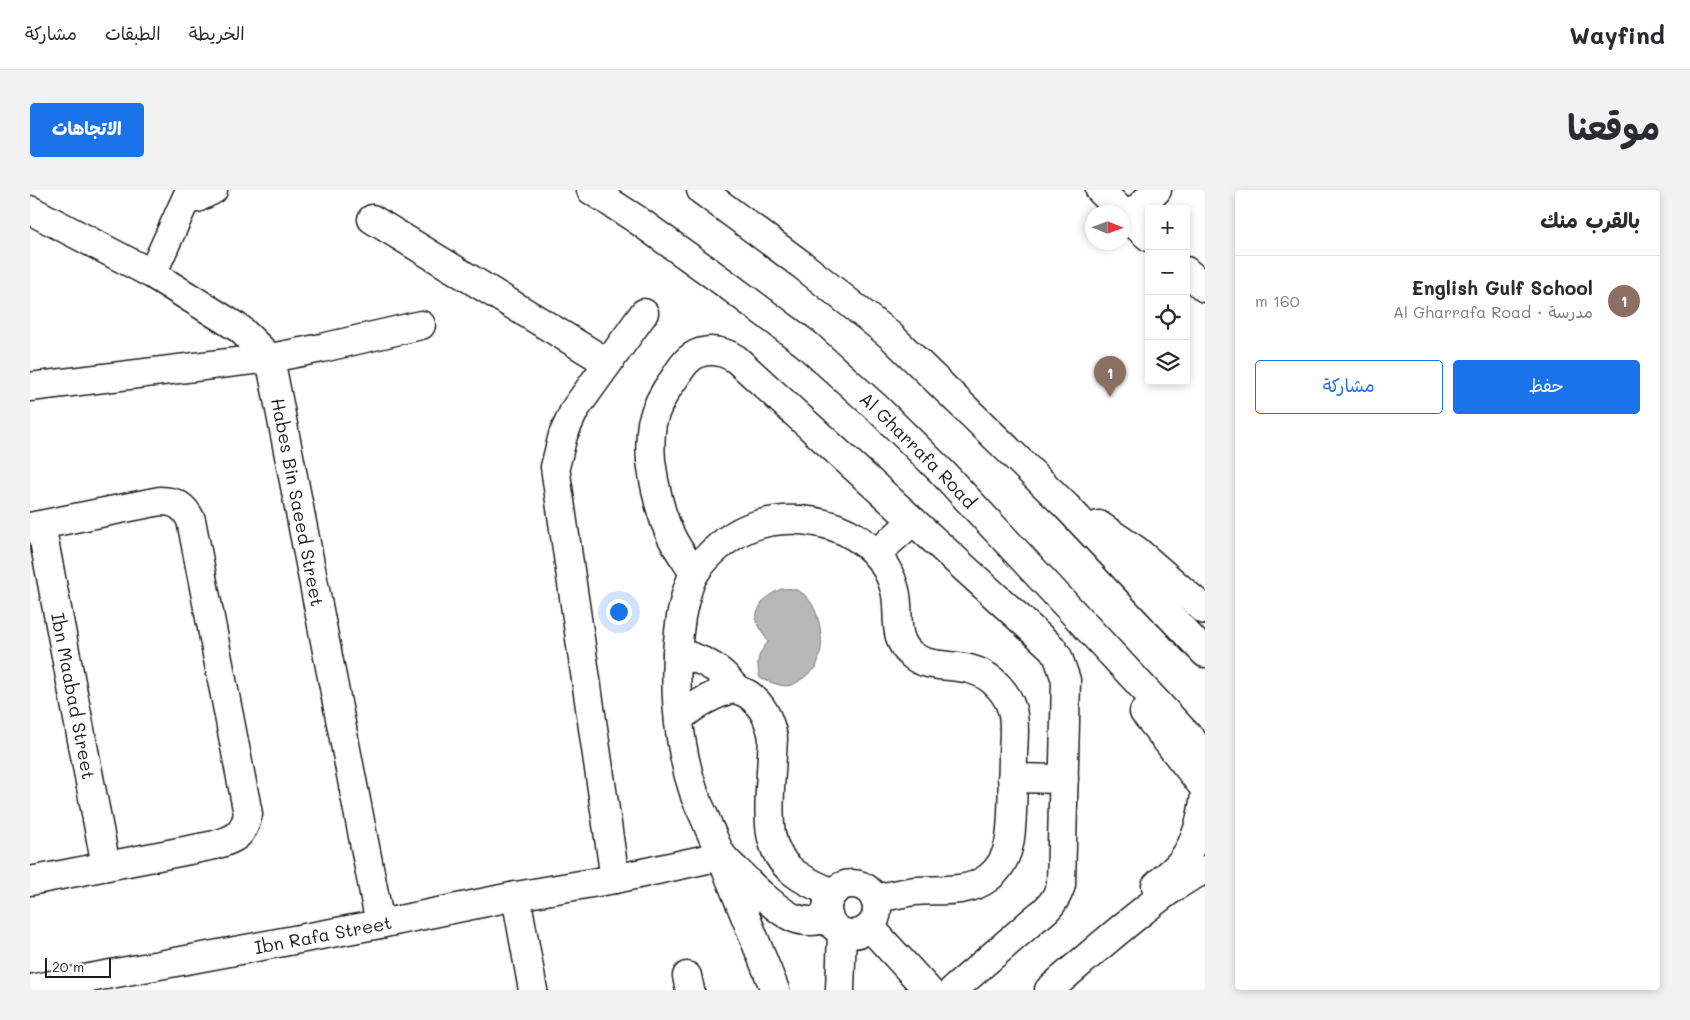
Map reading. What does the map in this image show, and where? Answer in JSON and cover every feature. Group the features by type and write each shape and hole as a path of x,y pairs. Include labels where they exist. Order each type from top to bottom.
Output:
{"main road":[{"path":"152,274 188,195 197,198 213,190"},
{"name":"Al Gharrafa Road","path":"591,190 636,219 806,344 878,410 944,473 1205,754"},
{"path":"701,190 802,265 891,336 1067,508 1205,653"},
{"path":"1100,190 1115,205"},
{"path":"1130,210 1157,190"},
{"path":"30,210 152,274 240,329 270,358"},
{"path":"372,219 608,363"},
{"path":"1130,220 1145,233"},
{"path":"1190,275 1205,288"},
{"path":"615,879 555,467 563,435 575,410 644,313"},
{"path":"30,387 270,358 422,325"},
{"path":"694,573 671,536 661,508 654,476 650,442 652,422 658,404 687,361 696,354 706,351 717,351 727,354 736,360 1052,648 1058,657 1066,680 1062,874 1057,896 1045,912 953,990"},
{"name":"Habes Bin Saeed Street","path":"270,358 380,924"},
{"path":"30,881 226,842 238,836 245,827 248,814 191,520 187,511 179,504 170,501 160,501 36,526"},
{"path":"1067,508 1104,528 1136,550 1205,610"},
{"path":"775,990 722,856 695,796 684,754 677,686 677,654 684,602 694,573 717,547 747,528 780,519 815,522 838,527 859,538 877,553 892,578 896,592 897,630 902,644 912,655 924,662 960,666 977,671 992,680 1005,694 1012,711 1014,729 1009,844 1001,863 987,878 975,885 962,889 917,891 875,899"},
{"path":"877,553 913,521"},
{"name":"Ibn Maabad Street","path":"36,526 106,866"},
{"path":"1067,606 1087,640 1205,789"},
{"path":"677,654 691,656 716,668 736,688 748,694 758,703 765,714 773,738 769,826 772,842 780,857 791,870 805,880 847,921 928,990"},
{"path":"679,719 705,699 720,692 736,688"},
{"path":"1012,778 1064,779"},
{"path":"1108,939 1182,861 1194,839 1202,818 1205,794"},
{"path":"722,856 755,890 782,913 793,919 805,922 817,921 847,921 874,921 877,914 875,899 870,892 856,884 839,888 847,921 858,990"},
{"name":"Ibn Rafa Street","path":"30,989 380,924 516,896 615,879 722,856"},
{"path":"1050,990 1108,939 1165,894 1205,870"},
{"path":"516,896 533,990"},
{"path":"840,990 847,921"}],"shaded area":[{"path":"781,589 793,589 801,592 807,598 816,613 821,632 821,651 816,668 801,680 785,686 760,678 758,659 768,642 755,619 764,601"}],"place":[{"name":"English Gulf School","path":"1110,397"}]}
